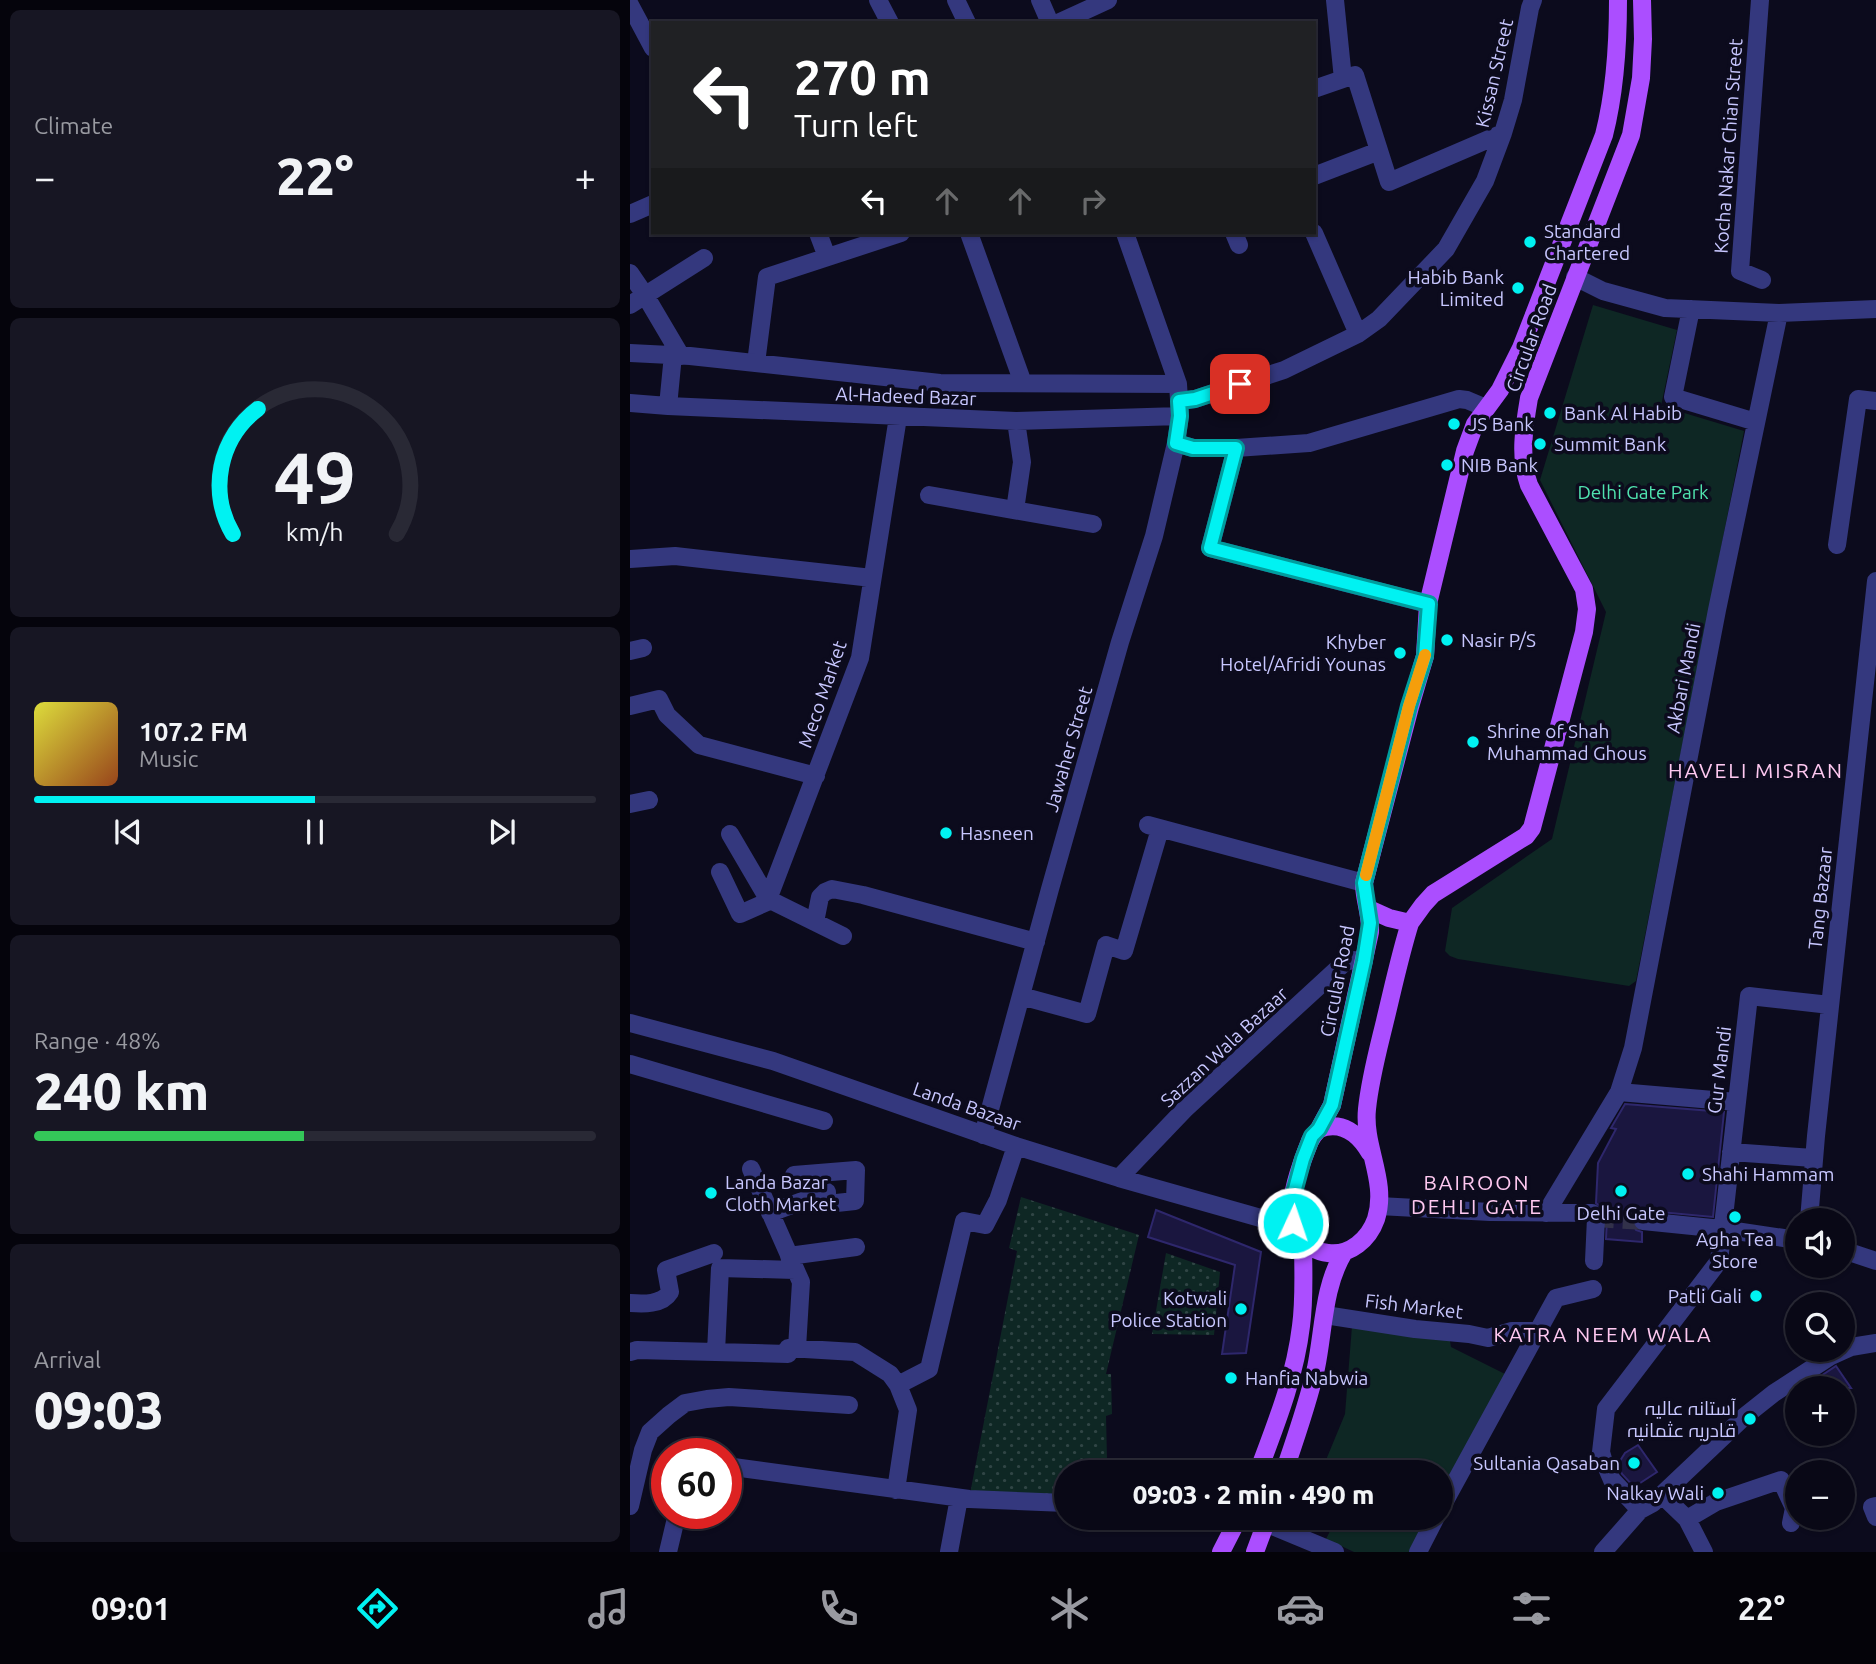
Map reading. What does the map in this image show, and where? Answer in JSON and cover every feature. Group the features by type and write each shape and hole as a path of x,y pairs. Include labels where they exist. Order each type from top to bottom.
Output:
{"main road":[{"name":"Circular Road","path":"1292,1218 1292,1200 1303,1159 1312,1136 1332,1105 1370,933 1364,883 1409,706 1425,656 1429,604 1465,452 1471,433 1500,390 1532,323 1604,135 1613,83 1618,0"},
{"name":"Circular Road","path":"1288,1460 1314,1376 1331,1280 1344,1252 1367,1235 1375,1222 1379,1206 1379,1183 1368,1131 1367,1108 1374,1067 1410,923 1433,894 1526,836 1532,828 1584,632 1587,610 1584,589 1551,529 1525,473 1524,433 1530,398 1631,135 1641,78 1642,0"},
{"path":"1500,390 1530,398"},
{"path":"1369,909 1410,923"},
{"name":"Circular Road","path":"1319,1129 1327,1126 1352,1131 1374,1159"},
{"path":"1292,1218 1295,1227 1311,1247 1333,1254 1344,1252"},
{"path":"1262,1460 1286,1394 1299,1339 1304,1291 1303,1239"},
{"path":"1222,1552 1233,1530"},
{"path":"1255,1552 1259,1530"}],"street":[{"path":"878,0 889,21"},
{"path":"956,0 966,21"},
{"path":"1040,0 1050,21"},
{"path":"1062,21 1108,0"},
{"path":"1335,0 1343,79"},
{"name":"Kissan Street","path":"1179,400 1195,399 1284,370 1358,334 1380,319 1446,249 1485,181 1503,133 1513,100 1533,0"},
{"name":"Kocha Nakar Chian Street","path":"1760,0 1740,271 1762,281"},
{"path":"630,5 635,26 651,46"},
{"path":"1316,88 1355,75 1389,183 1503,133"},
{"path":"1316,175 1379,151"},
{"path":"630,214 651,205"},
{"path":"819,235 827,257"},
{"path":"757,363 767,277 895,235"},
{"path":"971,235 1023,383"},
{"path":"630,353 677,355 940,383 1023,383 1179,400 1126,235"},
{"path":"1315,235 1358,334"},
{"path":"630,305 704,258"},
{"path":"630,273 677,355 668,407"},
{"path":"1575,277 1603,291 1665,308 1779,313 1876,309"},
{"path":"1691,309 1673,397 1756,422"},
{"name":"Akbari Mandi","path":"1546,1213 1619,1092 1633,1048 1717,610 1779,313"},
{"path":"1176,443 1193,448 1236,448 1316,442 1460,399 1486,408"},
{"path":"1837,545 1858,399 1876,401"},
{"name":"Al-Hadeed Bazar","path":"630,403 668,407 1016,421 1179,400"},
{"name":"Jawaher Street","path":"983,1135 1120,642 1154,536 1176,443 1179,400"},
{"name":"Meco Market","path":"768,899 860,658 898,417"},
{"path":"1015,510 1022,462 1016,421"},
{"path":"1236,448 1210,548 1429,604"},
{"path":"929,495 1093,524"},
{"path":"630,559 675,556 872,578"},
{"name":"Tang Bazaar","path":"1810,1208 1876,581"},
{"path":"630,706 659,699 667,715 699,745 816,776"},
{"path":"630,804 649,800"},
{"path":"1021,996 1087,1014 1106,945 1124,951 1154,827 1364,883"},
{"path":"730,834 768,899 843,936"},
{"path":"720,872 740,914 767,902 768,899"},
{"path":"815,922 820,897 832,889 1036,942"},
{"name":"Sazzan Wala Bazaar","path":"1119,1178 1186,1108 1345,962 1364,961"},
{"name":"Gur Mandi","path":"1640,1510 1612,1480 1602,1459 1605,1409 1719,1261 1749,996 1830,1005"},
{"name":"Landa Bazaar","path":"630,1023 773,1061 983,1135 1119,1178 1264,1219 1292,1218"},
{"path":"630,1064 824,1121"},
{"path":"1619,1092 1737,1102"},
{"path":"898,1385 929,1369 964,1221 985,1225 998,1200 1016,1146"},
{"path":"1731,1152 1813,1158"},
{"path":"751,1169 800,1282 797,1348"},
{"path":"770,1213 827,1192 827,1203 855,1201 856,1170 794,1175"},
{"path":"1379,1206 1406,1209 1592,1213 1596,1218 1594,1261"},
{"path":"1643,1222 1785,1238"},
{"path":"716,1352 720,1268 792,1263 856,1247"},
{"path":"630,1303 649,1303 666,1298 670,1292 666,1270 714,1253"},
{"path":"1855,1254 1876,1261"},
{"path":"1453,1486 1556,1298 1593,1289"},
{"name":"Fish Market","path":"1325,1315 1488,1338 1513,1331 1538,1331"},
{"path":"1603,1552 1640,1510 1662,1495 1745,1416 1774,1393 1831,1356 1851,1347 1876,1343"},
{"path":"632,1350 788,1354 788,1348 797,1348 855,1352 890,1374 898,1385 908,1410 896,1490"},
{"path":"630,1506 650,1432 685,1403 729,1397 849,1405"},
{"path":"742,1468 959,1498 1054,1502"},
{"path":"1687,1519 1716,1502 1782,1480 1785,1487"},
{"path":"1662,1495 1687,1519 1704,1552"},
{"path":"949,1552 959,1498"},
{"path":"668,1552 673,1529"},
{"path":"1286,1530 1335,1552"},
{"path":"1418,1552 1429,1530"}],"green space":[{"name":"Delhi Gate Park","path":"1593,305 1677,330 1661,406 1744,431 1636,981 1629,986 1458,959 1445,951 1452,908 1552,839 1606,612 1540,480"},
{"path":"1021,1197 1139,1235 1106,1374 1111,1374 1112,1414 1106,1416 1107,1460 1054,1460 1054,1503 969,1499 1017,1251 1009,1248"},
{"path":"1166,1253 1220,1272 1214,1335 1152,1334"},
{"path":"1352,1326 1449,1335 1451,1347 1513,1378 1453,1485 1453,1460 1326,1460 1345,1414"},
{"path":"1330,1530 1428,1530 1416,1552 1354,1552 1326,1539"}],"building":[{"name":"Shahi Hammam","path":"1625,1104 1724,1112 1713,1217 1639,1210 1632,1221 1636,1230 1642,1232 1642,1242 1606,1239 1607,1218 1605,1211 1596,1203 1598,1163 1616,1129 1611,1128"},
{"name":"Kotwali Police Station","path":"1156,1210 1261,1252 1246,1353 1222,1354 1235,1265 1148,1237"},
{"path":"1836,1366 1843,1376 1821,1376"},
{"name":"Sultania Qasaban","path":"1638,1445 1657,1472 1634,1487 1622,1474 1618,1464 1625,1453"}],"tunnel":[{"path":"1596,1218 1643,1221"}],"slow traffic":[{"path":"1366,875 1409,706 1425,655"}],"place":[{"name":"Standard Chartered","path":"1530,242"},
{"name":"Habib Bank Limited","path":"1518,288"},
{"name":"Bank Al Habib","path":"1550,413"},
{"name":"JS Bank","path":"1454,424"},
{"name":"Summit Bank","path":"1540,444"},
{"name":"NIB Bank","path":"1447,465"},
{"name":"Nasir P/S","path":"1447,640"},
{"name":"Khyber Hotel/Afridi Younas","path":"1400,653"},
{"name":"Shrine of Shah Muhammad Ghous","path":"1473,742"},
{"name":"Hasneen","path":"946,833"},
{"name":"Shahi Hammam","path":"1688,1174"},
{"name":"Delhi Gate","path":"1621,1191"},
{"name":"Landa Bazar Cloth Market","path":"711,1193"},
{"name":"Agha Tea Store","path":"1735,1217"},
{"name":"Patli Gali","path":"1756,1296"},
{"name":"Kotwali Police Station","path":"1241,1309"},
{"name":"Hanfia Nabwia","path":"1231,1378"},
{"name":"آستانہ عالیہ قادریہ عثمانیہ","path":"1750,1419"},
{"name":"Sultania Qasaban","path":"1634,1463"},
{"name":"Nalkay Wali","path":"1718,1493"}],"district":[{"name":"HAVELI MISRAN","path":"1756,770"},
{"name":"BAIROON DEHLI GATE","path":"1477,1194"},
{"name":"KATRA NEEM WALA","path":"1603,1334"}],"route":[{"path":"1240,384 1195,399 1179,401 1176,443 1193,448 1236,448 1210,548 1429,604 1425,656 1409,706 1364,883 1370,933 1364,961 1332,1105 1312,1136 1303,1159 1292,1200 1293,1223"}]}
